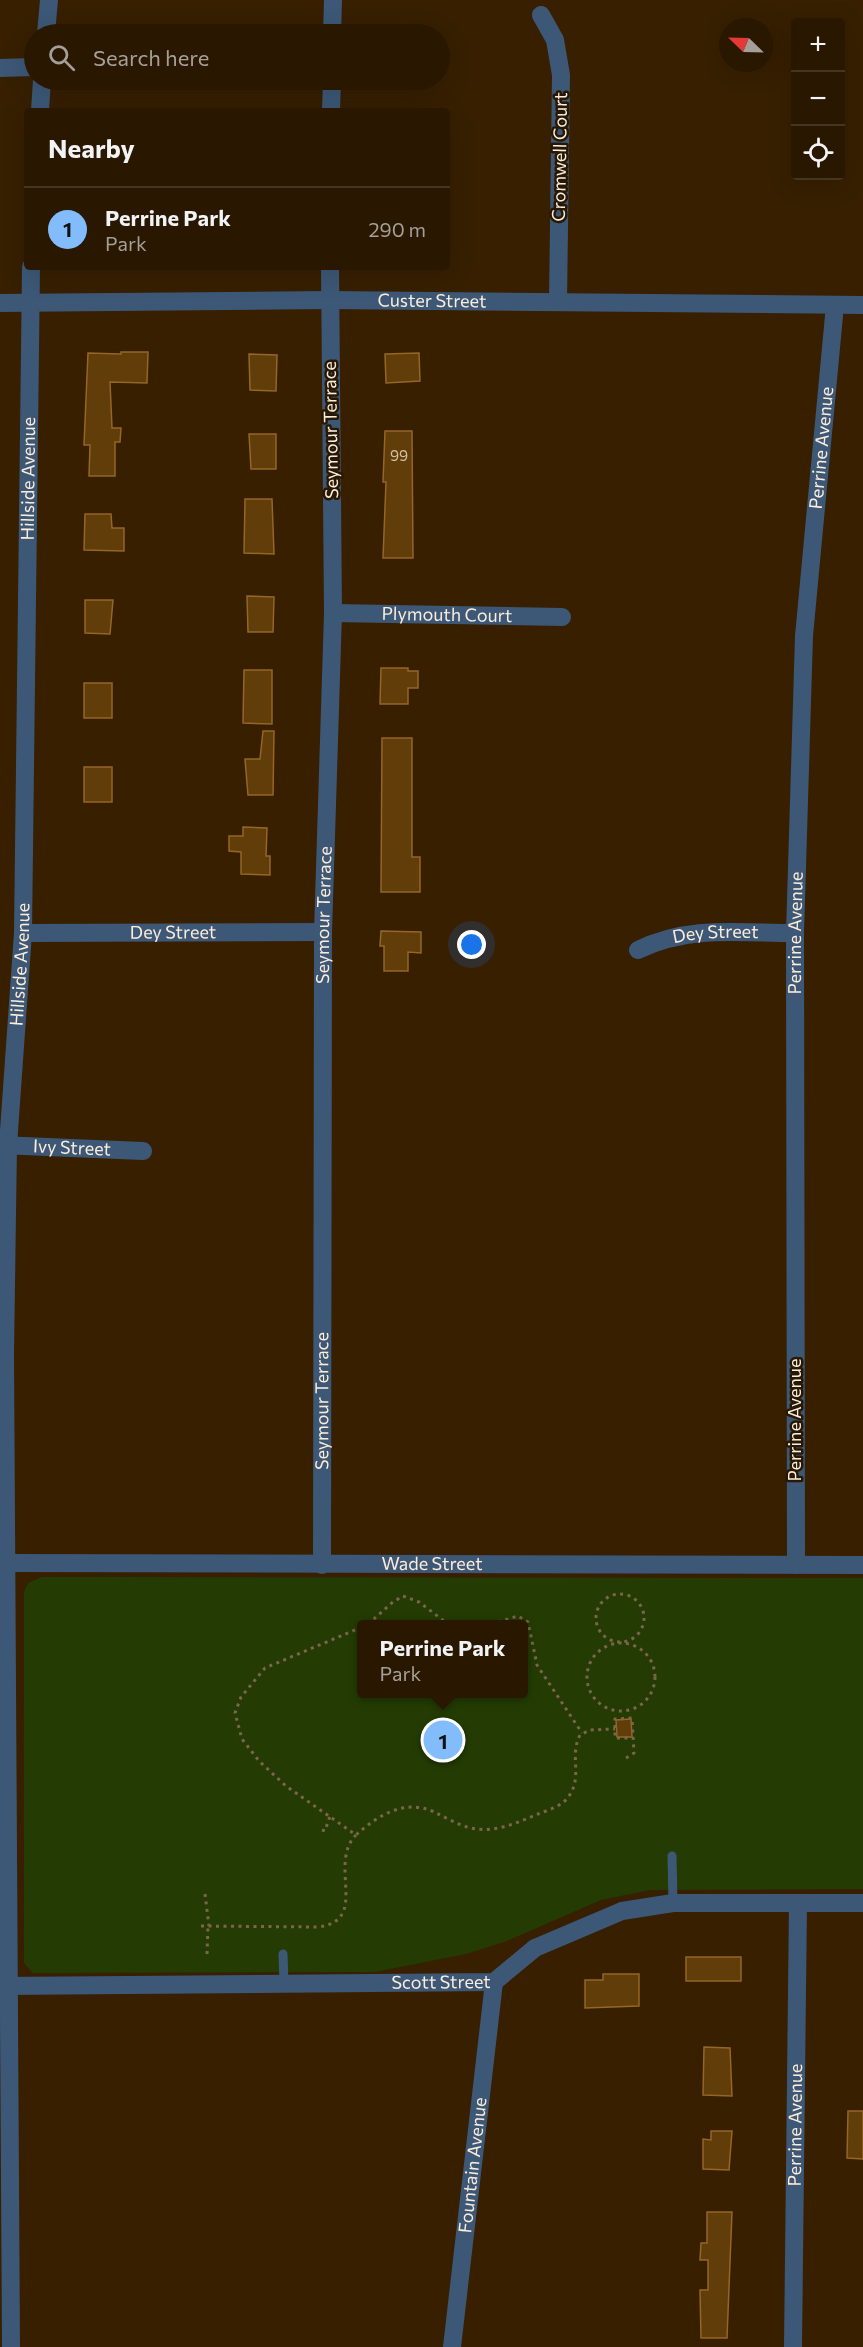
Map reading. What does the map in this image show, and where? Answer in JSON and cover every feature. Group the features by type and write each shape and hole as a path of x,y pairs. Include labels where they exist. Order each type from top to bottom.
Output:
{"street":[{"path":"47,24 49,0"},
{"path":"332,24 333,0"},
{"name":"Cromwell Court","path":"541,15 555,40 561,75 558,302"},
{"path":"0,68 24,68"},
{"path":"40,108 41,90"},
{"path":"332,90 332,108"},
{"name":"Hillside Avenue","path":"12,2347 6,2196 4,1986 4,1145 23,933 31,270"},
{"name":"Seymour Terrace","path":"322,1565 323,933 333,613 330,270"},
{"name":"Custer Street","path":"0,303 329,300 863,305"},
{"name":"Perrine Avenue","path":"796,1565 795,933 804,636 835,305"},
{"name":"Plymouth Court","path":"333,613 562,617"},
{"name":"Dey Street","path":"23,933 323,933"},
{"name":"Dey Street","path":"638,950 657,941 685,933 795,933"},
{"name":"Ivy Street","path":"4,1145 143,1150"},
{"name":"Wade Street","path":"4,1563 863,1565"},
{"name":"Perrine Avenue","path":"793,2347 798,1903"},
{"name":"Scott Street","path":"4,1986 494,1982 535,1948 622,1911 673,1904 863,1903"},
{"name":"Fountain Avenue","path":"453,2347 494,1982"}],"lane":[{"path":"672,1856 673,1904"},
{"path":"284,1954 284,1983"}],"path":[{"path":"621,1642 610,1640 600,1633 596,1623 596,1612 601,1602 610,1595 621,1593 631,1595 640,1602 644,1612 644,1623 639,1633 631,1640 621,1642 600,1650 588,1668 586,1679 594,1699 612,1711 623,1712 643,1704 655,1686 656,1676 648,1656 640,1649 621,1642"},
{"path":"373,1620 403,1596 419,1602 443,1620"},
{"path":"504,1620 518,1616 525,1620"},
{"path":"528,1622 537,1665 582,1732"},
{"path":"356,1835 286,1786 258,1761 242,1739 235,1713 241,1697 265,1668 357,1629"},
{"path":"623,1712 624,1719"},
{"path":"626,1758 634,1752 632,1718 615,1719 615,1738 633,1738"},
{"path":"582,1732 615,1729"},
{"path":"201,1926 317,1926 336,1922 344,1913 346,1903 345,1852 356,1835 386,1813 411,1806 424,1808 463,1826 481,1830 519,1822 547,1810 566,1801 573,1789 577,1772 574,1750 582,1732"},
{"path":"322,1830 325,1830 330,1816"},
{"path":"205,1894 208,1926 207,1954"}],"green space":[{"path":"42,1577 863,1578 863,1889 650,1890 601,1900 507,1941 466,1954 375,1972 33,1973 24,1963 24,1592 28,1583"}],"building":[{"path":"121,352 148,352 147,383 110,382 112,428 121,428 120,442 115,442 115,476 89,476 90,445 84,445 88,353 121,354"},
{"path":"419,353 420,381 386,383 385,354"},
{"path":"249,354 277,355 276,391 250,390"},
{"path":"385,431 412,431 413,558 383,558 386,482 383,482"},
{"path":"249,434 276,434 276,469 251,469"},
{"path":"245,499 272,499 274,554 244,553"},
{"path":"85,514 111,514 112,528 124,528 124,551 84,550"},
{"path":"247,596 274,597 273,632 248,632"},
{"path":"85,600 113,600 110,634 85,633"},
{"path":"381,668 408,668 408,671 418,671 418,688 408,688 408,704 380,704"},
{"path":"244,670 272,670 272,724 243,723"},
{"path":"84,683 112,683 112,718 84,718"},
{"path":"263,731 274,731 273,795 248,795 245,759 260,759"},
{"path":"382,738 412,738 412,857 420,857 420,892 381,892"},
{"path":"84,767 112,767 112,802 84,802"},
{"path":"243,827 267,828 266,856 270,856 270,875 241,874 241,852 229,851 229,836 243,836"},
{"path":"381,931 421,932 421,953 408,952 408,971 384,971 384,946 380,946"},
{"path":"631,1719 632,1737 617,1737 616,1720"},
{"path":"686,1957 741,1957 741,1981 686,1981"},
{"path":"603,1974 639,1974 639,2006 585,2008 585,1980 603,1980"},
{"path":"704,2047 730,2048 732,2096 703,2095"},
{"path":"848,2111 863,2111 863,2159 847,2158"},
{"path":"711,2131 732,2131 729,2170 703,2169 703,2139 711,2140"},
{"path":"707,2212 732,2212 727,2338 701,2338 700,2290 708,2290 708,2260 700,2260 701,2243 707,2243"}],"place":[{"name":"Perrine Park","path":"443,1740"}]}
